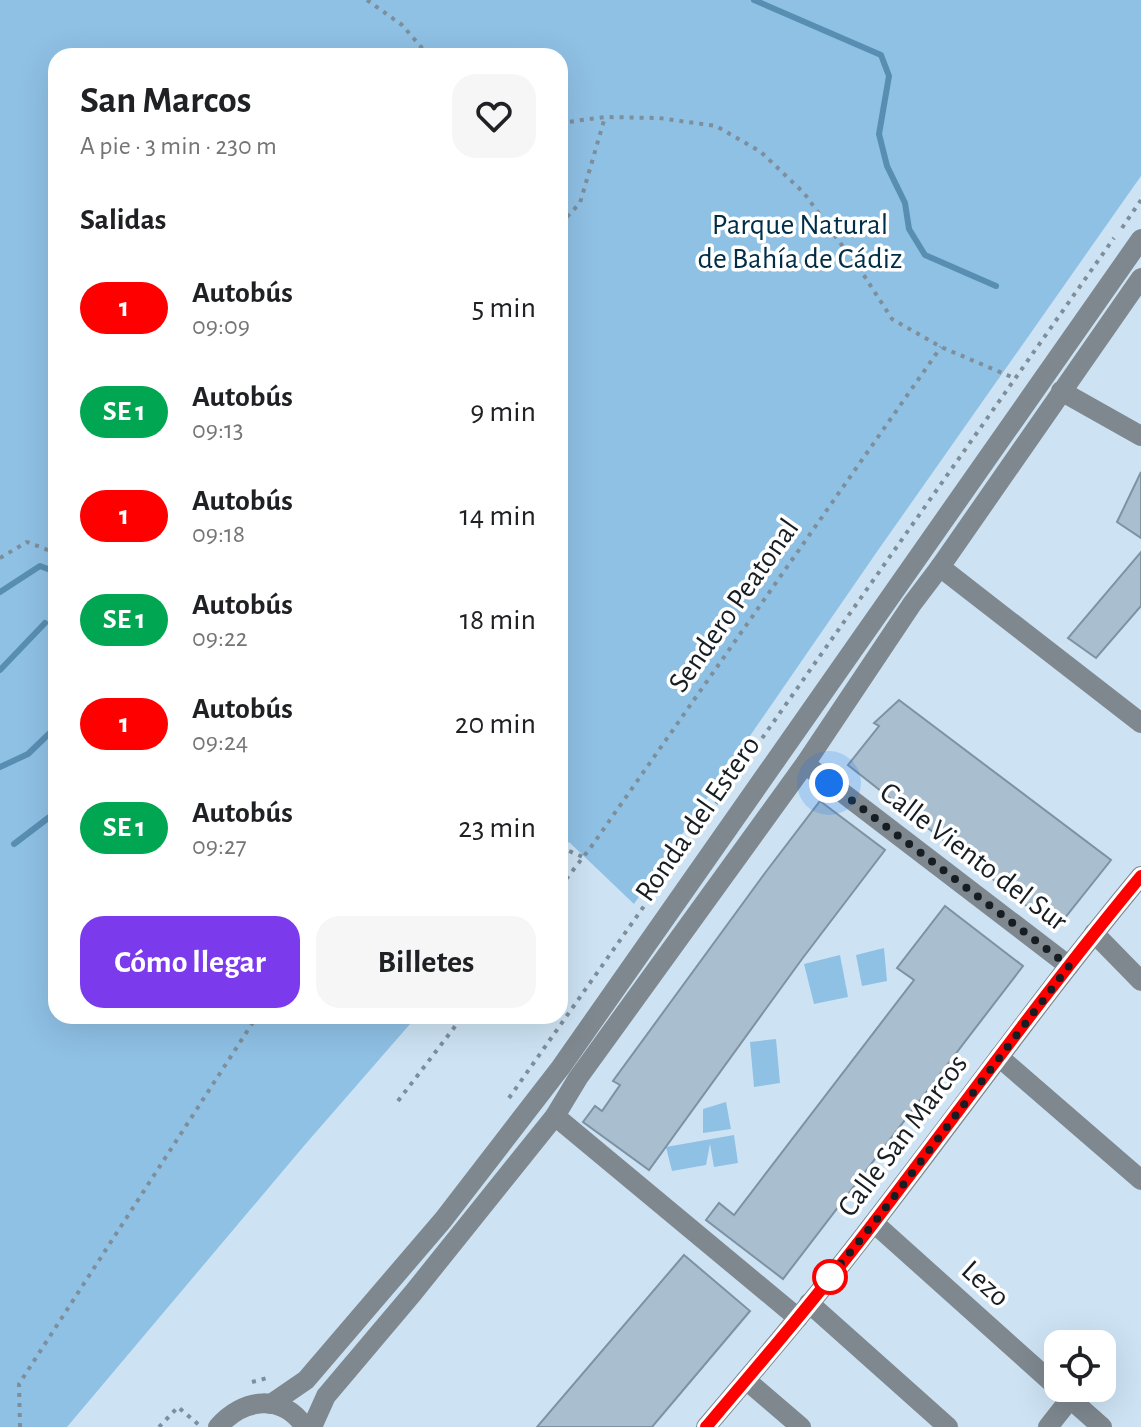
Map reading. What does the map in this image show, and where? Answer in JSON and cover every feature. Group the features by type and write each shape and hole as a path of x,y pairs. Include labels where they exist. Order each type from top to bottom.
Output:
{"street":[{"name":"Ronda del Estero","path":"271,1404 306,1380 443,1220 561,1067 1141,239"},
{"name":"Ronda del Estero","path":"312,1427 326,1396 555,1116 578,1078 805,764 912,604 1141,278"},
{"path":"1061,391 1141,436"},
{"path":"940,567 1141,723"},
{"name":"Calle Viento del Sur","path":"805,764 1069,966"},
{"name":"Calle San Marcos","path":"706,1427 874,1223 1094,933 1141,876"},
{"path":"1094,933 1141,981"},
{"path":"999,1057 1138,1173"},
{"path":"555,1116 948,1427"},
{"name":"Lezo","path":"874,1223 1044,1375"},
{"path":"746,1380 801,1427"},
{"path":"1048,1427 1058,1402"},
{"name":"Lezo","path":"1074,1402 1102,1427"},
{"path":"203,1424 256,1403 287,1409 305,1427"}],"path":[{"path":"367,0 402,25 422,48"},
{"path":"568,122 605,117 659,118 716,126 761,152 804,193 892,319 941,347 1015,378"},
{"path":"568,216 580,203 605,117"},
{"path":"568,1015 1141,200"},
{"name":"Sendero Peatonal","path":"568,877 941,347"},
{"path":"0,558 27,542 48,550"},
{"path":"568,850 583,857"},
{"path":"20,1427 19,1384 252,1024"},
{"path":"398,1101 457,1024"},
{"path":"504,1105 562,1024"},
{"path":"238,1386 269,1379 279,1372"},
{"path":"159,1427 178,1407 203,1424"}],"green space":[{"name":"Parque Natural de Bahía de Cádiz","path":"0,0 1141,0 1141,176 634,904 568,843 568,48 48,48 48,1024 410,1024 67,1427 0,1427"},
{"path":"884,948 887,981 862,986 856,955"},
{"path":"840,955 848,997 814,1004 804,964"},
{"path":"776,1039 780,1083 754,1087 750,1042"},
{"path":"726,1102 731,1129 703,1133 703,1109"},
{"path":"734,1135 738,1163 714,1167 710,1144 706,1165 672,1171 666,1147"}],"building":[{"path":"1141,472 1141,538 1117,522"},
{"path":"1141,552 1141,606 1096,658 1068,638"},
{"path":"899,700 1111,860 1056,929 848,765 879,726 874,723"},
{"path":"820,801 885,850 649,1170 583,1122 595,1106 602,1111 620,1085 613,1081"},
{"path":"945,906 1023,966 783,1279 706,1220 719,1203 734,1215 914,980 897,968"},
{"path":"684,1255 750,1311 652,1427 537,1427"}],"waterway":[{"path":"754,0 881,55 889,76 879,134 887,166 905,203 909,229 925,255 996,286"},
{"path":"0,592 40,566 48,569"},
{"path":"0,670 45,623"},
{"path":"0,767 28,754 48,735"},
{"path":"14,844 48,818"}],"bus line":[{"name":"1","path":"706,1427 874,1223 1094,933 1141,876"}],"route":[{"path":"829,783 1069,966 825,1283 830,1277"}]}
